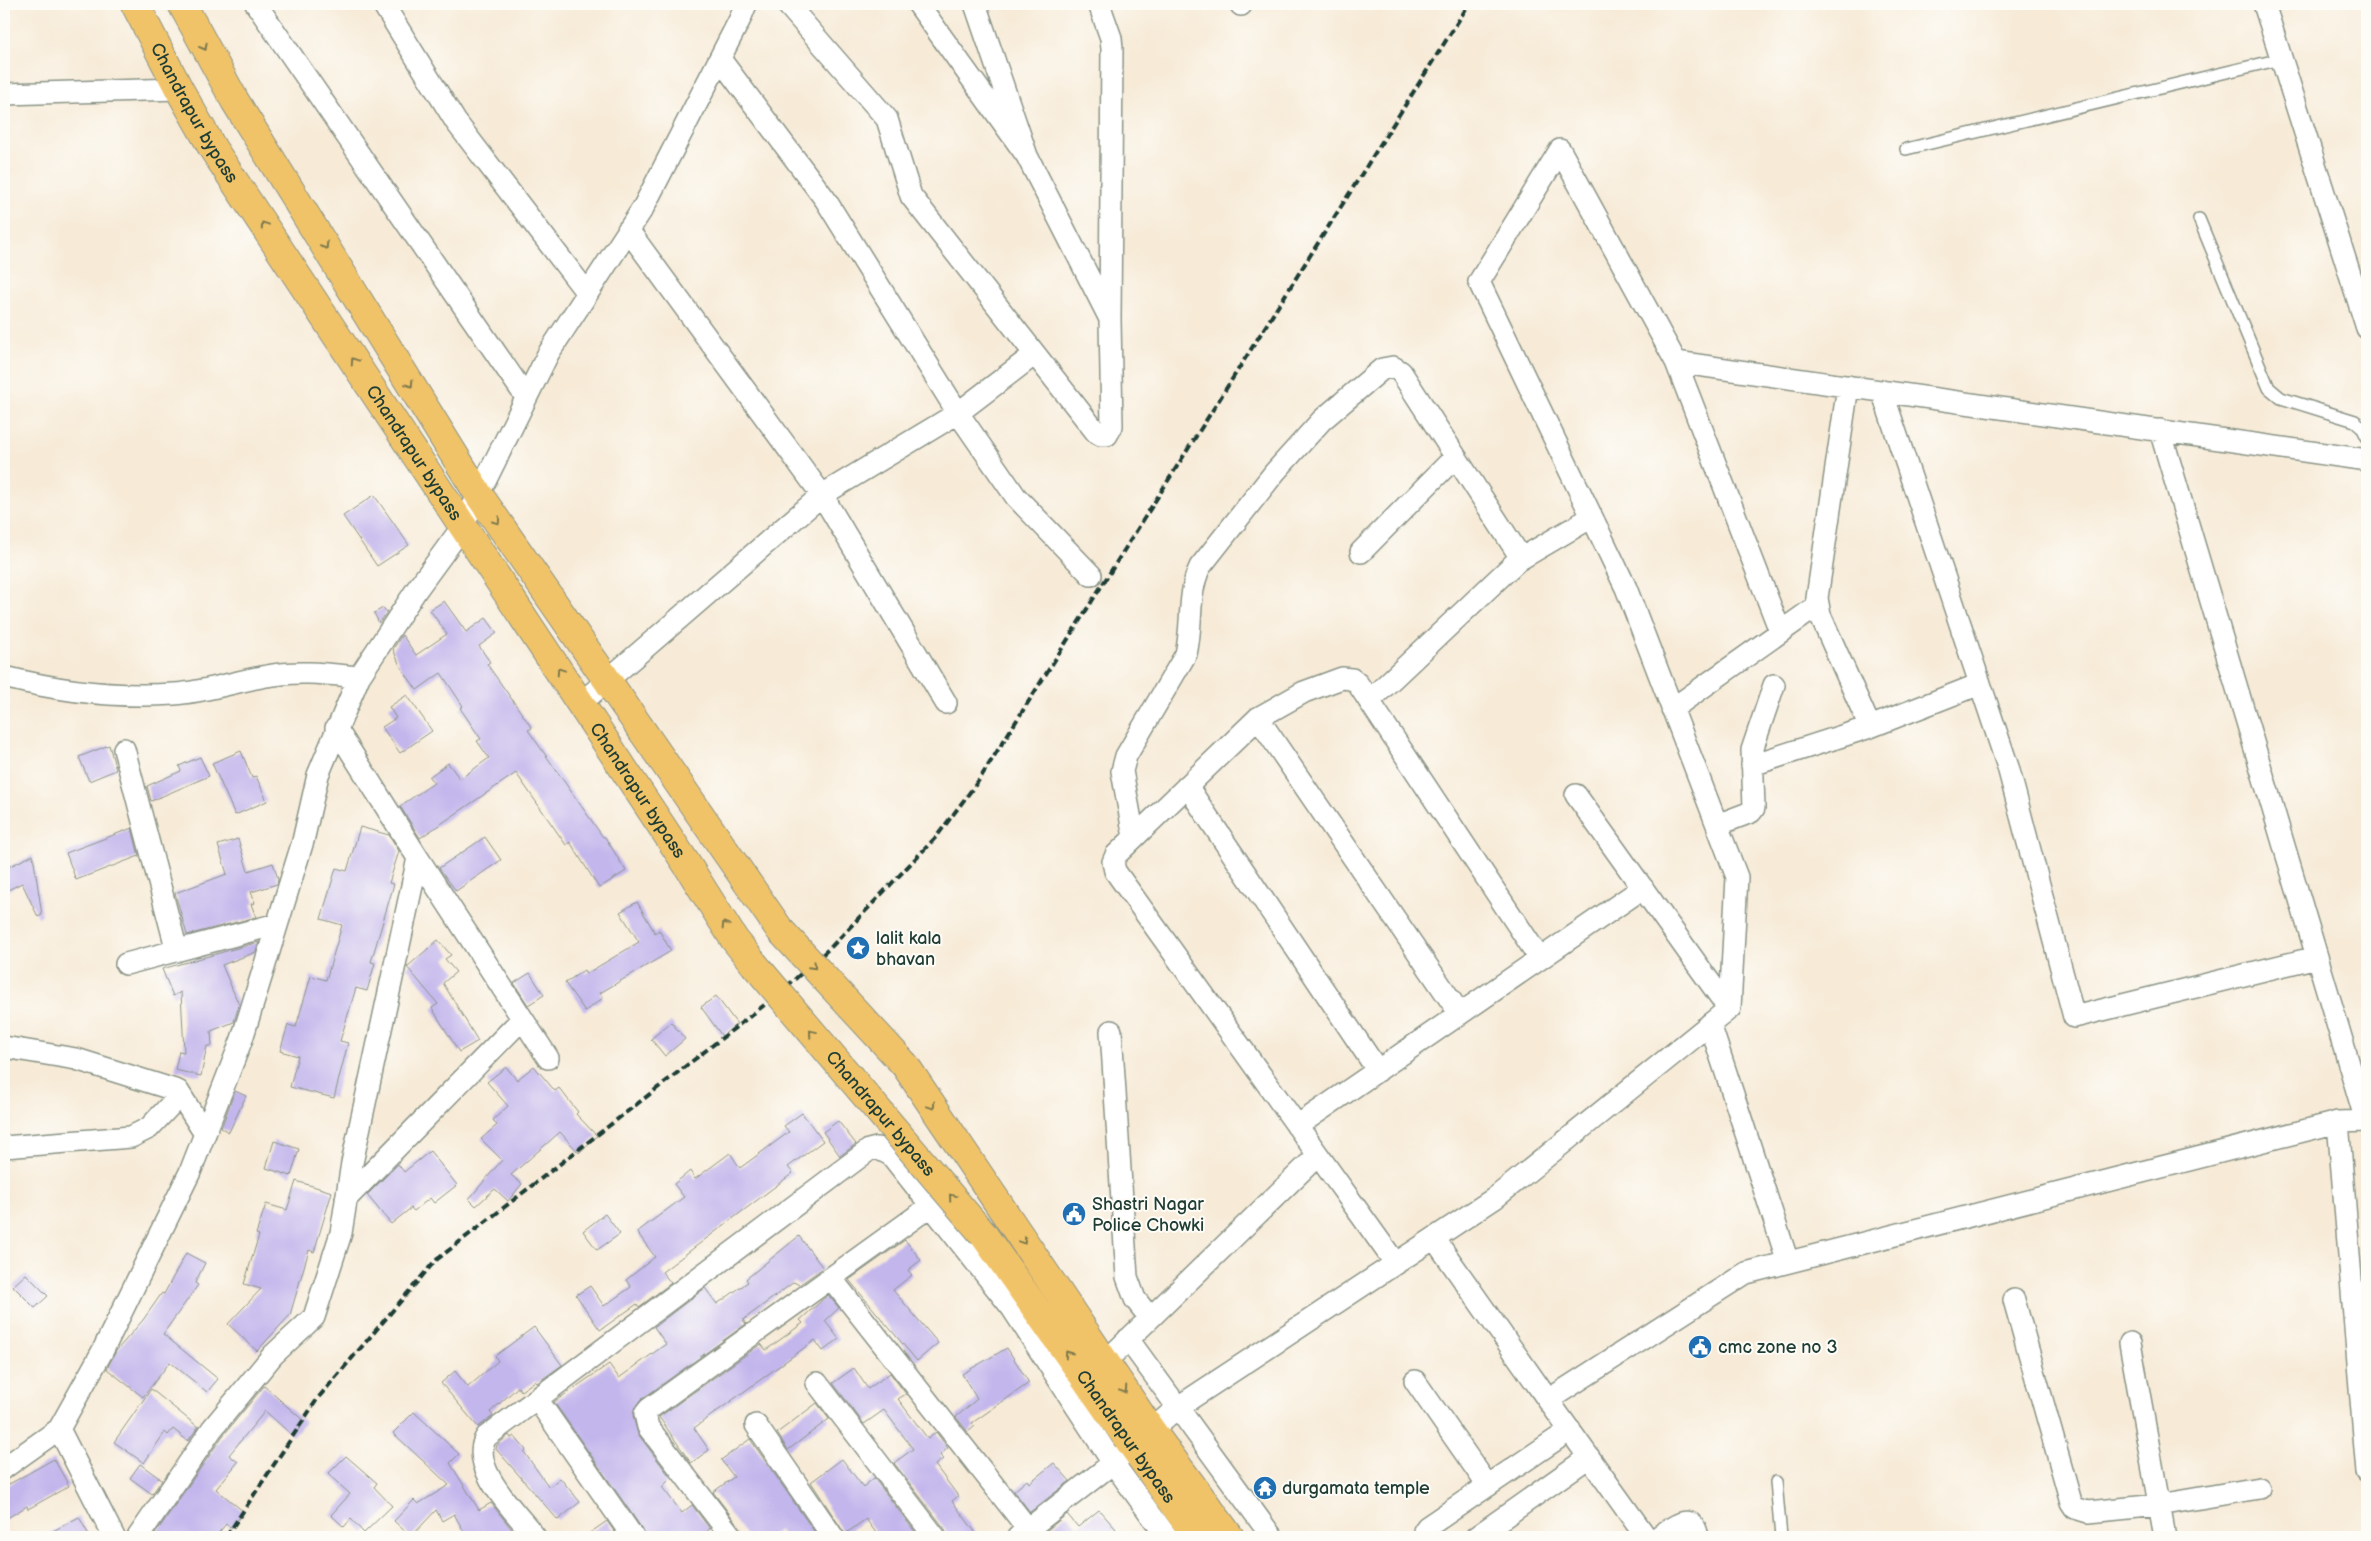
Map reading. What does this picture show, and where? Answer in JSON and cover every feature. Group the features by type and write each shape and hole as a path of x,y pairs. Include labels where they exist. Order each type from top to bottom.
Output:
{"highway":[{"name":"Chandrapur bypass","path":"135,4 179,89 213,149 581,703 734,939 983,1234 1197,1537"},
{"name":"Chandrapur bypass","path":"182,4 235,101 479,495 780,930 905,1066 1105,1362 1132,1446 1230,1537"}],"street":[{"path":"256,4 526,397"},
{"path":"383,4 456,122 587,293"},
{"path":"4,1468 60,1429 102,1352 190,1172 242,1039 303,841 318,775 358,677 417,589 463,526 548,354 643,208 746,4"},
{"path":"787,4 887,118 911,196 1101,436 1107,435 1112,426 1110,320 1112,49 1110,33 1099,4"},
{"path":"918,4 1027,156"},
{"path":"975,4 1027,156 1110,320"},
{"path":"2264,4 2367,328"},
{"path":"720,58 825,199 958,413 1016,497 1091,575"},
{"path":"4,94 179,89"},
{"path":"831,1278 1024,1534 1178,1407 1495,1198 1729,1009 1737,877 1626,588 1479,282 1560,150 1676,362 1780,631"},
{"path":"628,230 822,495 946,703"},
{"path":"581,703 822,495 958,413 1035,354"},
{"path":"1676,362 2367,460"},
{"path":"1134,837 1122,771 1126,756 1186,654 1189,640 1192,592 1200,567 1275,472 1322,420 1382,369 1393,368 1401,372 1521,558"},
{"path":"1848,386 1817,606 1870,726"},
{"path":"1882,391 2008,767 2074,1017 2317,956"},
{"path":"1548,1400 1746,1273 2338,1122 2367,1121 2160,430"},
{"path":"1361,552 1456,456"},
{"path":"1369,701 1521,558 1592,516"},
{"path":"1672,709 1817,606"},
{"path":"4,676 75,692 123,696 175,694 230,686 267,676 300,672 358,677"},
{"path":"1396,1264 1115,871 1113,862 1116,854 1258,718 1304,692 1342,678 1352,679 1358,684 1540,959"},
{"path":"1752,765 1870,726 1980,684"},
{"path":"1717,825 1751,812 1754,808 1753,741 1774,685"},
{"path":"1258,718 1460,1014"},
{"path":"336,728 548,1058"},
{"path":"124,749 177,951"},
{"path":"1187,786 1378,1071"},
{"path":"1576,795 1729,1009"},
{"path":"138,1537 212,1429 273,1355 314,1317 341,1233 346,1199 418,858"},
{"path":"1298,1126 1642,888"},
{"path":"126,964 277,924"},
{"path":"346,1199 522,1019"},
{"path":"1710,1024 1788,1262"},
{"path":"1112,1031 1127,1277 1135,1298 1150,1318"},
{"path":"4,1047 76,1059 178,1090 205,1134"},
{"path":"4,1147 131,1137 149,1128 180,1095"},
{"path":"2338,1122 2367,1472"},
{"path":"535,1537 485,1473 481,1445 486,1437 869,1150 877,1148 891,1155 1012,1308 1132,1446 1167,1537"},
{"path":"1105,1362 1318,1155"},
{"path":"732,1537 648,1427 646,1414 648,1408 932,1205"},
{"path":"1434,1238 1646,1537"},
{"path":"2014,1300 2071,1502 2075,1508 2088,1512 2159,1505 2260,1488"},
{"path":"1128,1339 1272,1537"},
{"path":"2130,1343 2164,1537"},
{"path":"1415,1381 1488,1486"},
{"path":"817,1383 935,1537"},
{"path":"537,1399 632,1537"},
{"path":"756,1425 833,1537"},
{"path":"60,1429 114,1537"},
{"path":"1424,1537 1424,1531 1427,1527 1570,1430"},
{"path":"1476,1537 1589,1457"},
{"path":"1658,1537 1677,1524 1685,1522 1691,1523 1696,1528 1698,1537"}],"lane":[{"path":"1906,149 2281,59"},
{"path":"2200,219 2269,388 2281,398 2355,421 2362,427 2367,437"},
{"path":"1776,1482 1781,1537"}],"building":[{"path":"374,495 409,545 377,566 343,516"},
{"path":"444,601 466,632 486,618 497,633 479,646 490,662 487,664 532,728 528,730 603,837 605,837 626,871 599,888 570,842 566,845 516,773 420,838 400,806 434,783 429,777 448,763 460,779 489,758 477,741 481,739 460,708 463,706 441,673 417,690 400,666 393,649 402,635 416,655 447,634 430,610"},
{"path":"383,608 387,612 379,623 374,613"},
{"path":"407,695 432,731 400,753 382,727 396,718 389,707"},
{"path":"109,745 116,770 89,781 79,757"},
{"path":"241,751 252,778 256,776 267,801 235,815 212,763"},
{"path":"200,757 209,776 151,801 147,786 181,771 179,766"},
{"path":"360,827 389,835 399,851 389,883 394,884 371,962 375,963 367,991 356,988 340,1041 348,1043 334,1098 290,1087 298,1056 280,1051 288,1025 296,1027 311,976 326,980 342,925 321,919 336,868 347,871"},
{"path":"132,828 139,856 76,880 66,853"},
{"path":"485,837 501,860 456,891 439,868"},
{"path":"238,839 248,871 273,863 278,879 277,884 251,892 255,903 251,904 256,917 187,935 175,893 227,874 218,845"},
{"path":"33,855 42,915 38,917 22,883 4,892 4,869"},
{"path":"637,902 655,933 659,930 671,951 600,993 603,998 585,1011 565,983 584,970 586,974 639,942 620,912"},
{"path":"438,940 451,955 445,959 456,972 443,983 478,1041 459,1052 432,1008 438,1004 407,967"},
{"path":"259,942 256,952 222,965 239,1005 234,1022 211,1031 212,1046 207,1046 201,1076 175,1070 179,1051 184,1052 181,992 173,996 162,969"},
{"path":"530,973 544,995 528,1005 514,983"},
{"path":"716,996 737,1024 722,1036 701,1007"},
{"path":"671,1022 685,1039 665,1056 651,1039"},
{"path":"534,1066 555,1091 559,1088 578,1112 576,1114 597,1136 579,1153 560,1132 511,1175 522,1184 508,1201 495,1189 476,1206 469,1199 502,1160 481,1139 497,1125 493,1120 508,1106 487,1082 506,1067 517,1080"},
{"path":"235,1091 246,1096 229,1132 221,1128"},
{"path":"802,1113 823,1141 788,1167 793,1173 662,1272 671,1283 639,1307 637,1304 600,1330 576,1295 590,1286 604,1306 631,1287 626,1280 655,1257 637,1232 684,1197 674,1184 690,1171 695,1179 730,1153 740,1168 789,1132 784,1126"},
{"path":"838,1121 856,1144 840,1156 823,1132"},
{"path":"274,1141 299,1149 291,1176 266,1168"},
{"path":"430,1151 457,1185 434,1203 430,1198 414,1211 411,1208 391,1224 367,1195 398,1164 404,1172"},
{"path":"296,1181 332,1192 314,1252 309,1250 290,1315 257,1351 228,1324 261,1289 244,1284 259,1235 256,1234 266,1204 287,1210"},
{"path":"605,1214 620,1234 597,1250 583,1231"},
{"path":"799,1236 823,1268 799,1285 794,1282 743,1320 746,1324 642,1399 635,1407 633,1416 638,1434 671,1478 662,1487 682,1513 692,1505 710,1529 699,1537 645,1537 643,1530 554,1402 609,1364 619,1378 666,1344 654,1327 705,1288 717,1304 748,1282 746,1279"},
{"path":"905,1240 921,1260 908,1270 912,1275 893,1290 938,1343 917,1361 849,1280"},
{"path":"186,1253 205,1263 195,1283 198,1285 163,1334 218,1379 207,1392 170,1362 143,1397 107,1369 116,1351 143,1320 162,1293 164,1294"},
{"path":"26,1274 48,1296 35,1308 13,1286"},
{"path":"828,1295 839,1308 825,1321 839,1339 823,1351 815,1340 694,1428 709,1450 691,1463 659,1417 761,1344 766,1350 803,1323 800,1320"},
{"path":"534,1327 562,1365 537,1383 535,1381 521,1391 518,1387 490,1412 493,1416 478,1427 441,1383 455,1371 468,1387 498,1361 495,1356"},
{"path":"1007,1348 1029,1383 972,1423 975,1426 968,1432 956,1417 977,1399 962,1374"},
{"path":"854,1368 868,1389 890,1373 906,1394 898,1399 928,1439 936,1432 948,1448 940,1455 943,1459 935,1465 958,1496 952,1501 979,1537 947,1537 945,1529 894,1463 913,1449 884,1410 864,1424 833,1383"},
{"path":"264,1386 305,1422 293,1436 265,1411 229,1455 238,1462 216,1489 244,1512 231,1528 226,1524 215,1537 153,1537 222,1437"},
{"path":"151,1389 198,1427 188,1441 173,1429 168,1435 165,1432 144,1463 114,1442"},
{"path":"817,1403 829,1419 788,1450 777,1433"},
{"path":"414,1412 459,1454 450,1463 479,1510 491,1503 518,1537 467,1537 454,1514 442,1521 436,1510 411,1537 394,1521 414,1500 418,1504 449,1485 393,1433"},
{"path":"509,1435 511,1438 514,1436 526,1450 524,1452 549,1487 560,1478 580,1502 558,1520 496,1449 497,1445"},
{"path":"750,1439 818,1537 784,1537 779,1530 770,1537 747,1537 713,1492 734,1477 721,1460"},
{"path":"346,1456 377,1483 374,1487 392,1506 364,1533 351,1519 344,1527 331,1515 350,1494 328,1474"},
{"path":"54,1459 69,1486 28,1509 27,1506 4,1520 4,1487"},
{"path":"842,1459 863,1487 874,1478 919,1537 879,1537 866,1519 845,1534 811,1482"},
{"path":"1054,1463 1070,1481 1030,1512 1014,1491 1027,1480 1029,1483"},
{"path":"140,1464 162,1480 152,1494 130,1478"},
{"path":"1099,1510 1116,1529 1106,1537 1040,1536 1067,1514 1078,1527"},
{"path":"79,1517 90,1537 42,1537"},
{"path":"607,1521 618,1537 584,1537"}],"railway":[{"path":"226,1537 318,1398 435,1261 776,996 832,946 937,836 979,780 1469,4"}],"place":[{"name":"lalit kala bhavan","path":"858,948"},
{"name":"Shastri Nagar Police Chowki","path":"1074,1214"},
{"name":"cmc zone no 3","path":"1700,1347"},
{"name":"durgamata temple","path":"1265,1488"}]}
